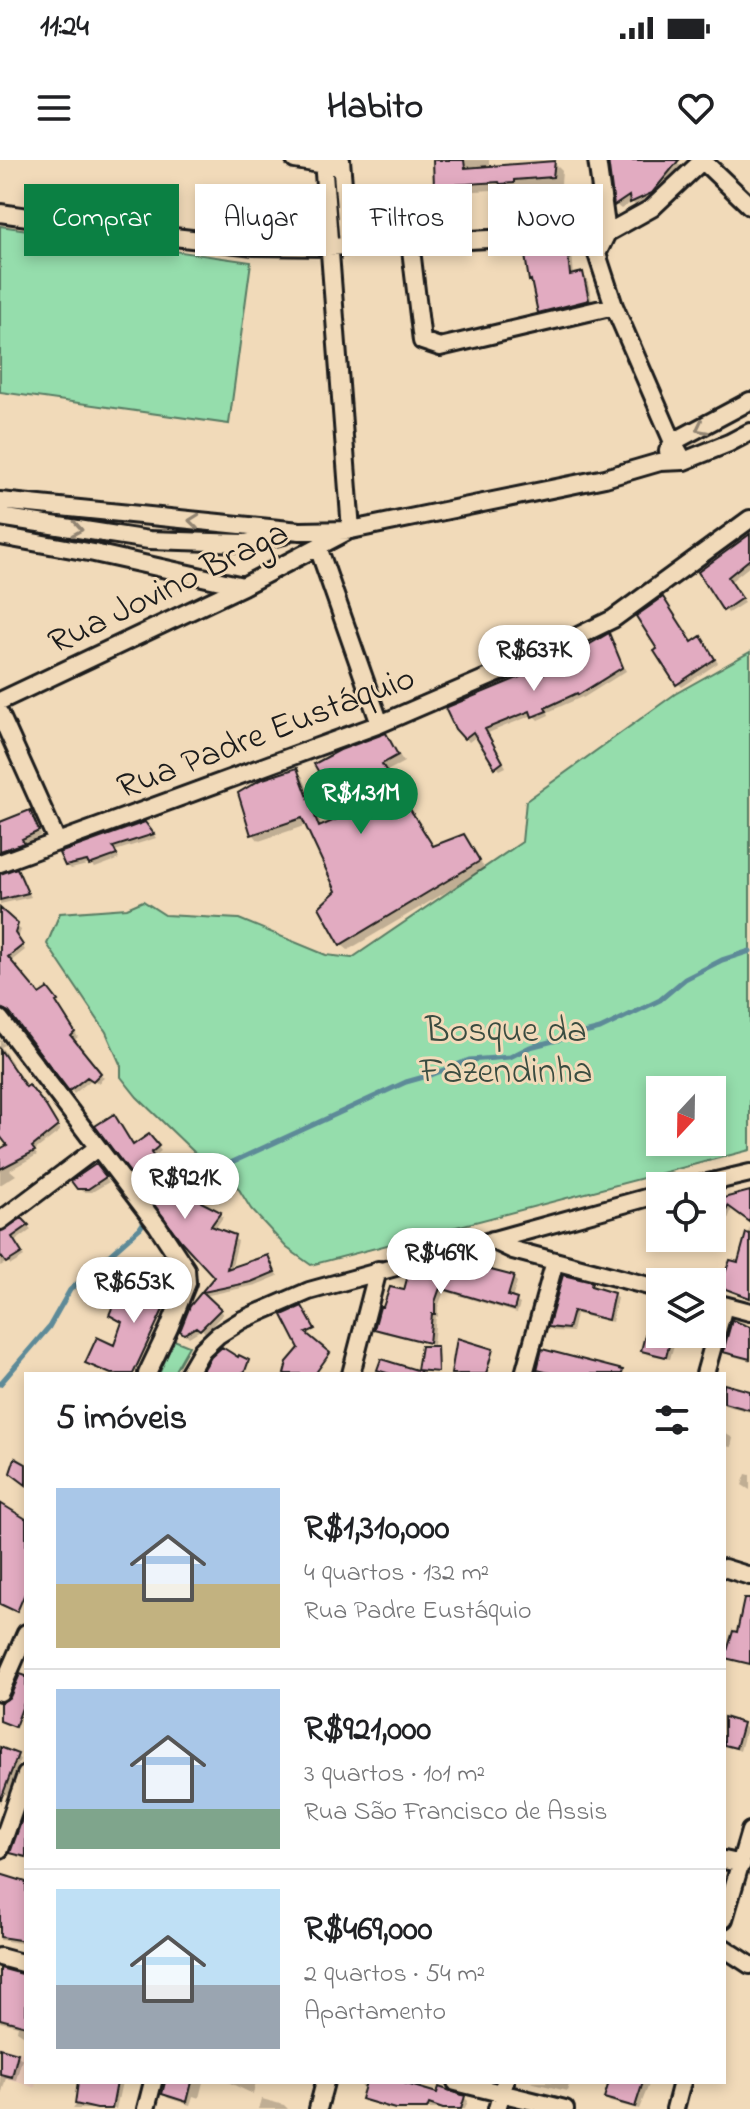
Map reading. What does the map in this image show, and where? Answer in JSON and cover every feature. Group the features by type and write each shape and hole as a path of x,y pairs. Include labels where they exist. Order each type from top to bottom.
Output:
{"street":[{"path":"295,160 342,162 344,184"},
{"path":"597,160 607,233 597,254 614,306 684,461"},
{"path":"472,238 607,233 652,208 702,160 750,206"},
{"path":"323,163 351,530"},
{"path":"0,213 254,246 342,246"},
{"path":"412,256 422,341 440,347 614,306"},
{"path":"660,462 673,442 750,401"},
{"path":"0,501 300,531 351,530 605,478 660,462 684,461 750,432"},
{"path":"0,517 149,540 245,543 300,531"},
{"name":"Rua Padre Eustáquio","path":"0,863 380,724 535,657 613,619 750,519"},
{"name":"Rua Jovino Braga","path":"0,701 243,586 351,530"},
{"path":"0,536 243,586"},
{"path":"94,553 149,540"},
{"path":"318,547 380,724"},
{"path":"0,714 57,841"},
{"path":"0,1019 157,1225 186,1269 187,1283 148,1372"},
{"path":"0,1221 97,1148"},
{"path":"726,1179 750,1173"},
{"path":"189,1372 202,1350 242,1320 309,1291 646,1198"},
{"path":"492,1240 513,1250 646,1285"},
{"path":"525,1372 555,1261"},
{"path":"352,1372 378,1270"},
{"path":"726,1306 750,1312"},
{"path":"705,1372 710,1348"},
{"path":"726,1569 750,1576"},
{"path":"0,1690 24,1637"},
{"path":"0,1849 24,1781"},
{"path":"726,1913 750,1831"},
{"path":"726,1860 742,1864"},
{"path":"726,1949 750,1965"},
{"path":"0,1957 24,1963"},
{"path":"146,2109 152,2084"},
{"path":"318,2109 324,2084"},
{"path":"463,2084 565,2109"},
{"path":"675,2109 681,2084"}],"shaded area":[{"path":"0,2046 24,2053 24,2084 36,2084 35,2088 0,2076"}],"green space":[{"path":"0,226 24,229 24,256 179,256 179,252 251,262 229,424 0,392"},
{"name":"Bosque da Fazendinha","path":"750,652 750,1150 666,1172 646,1172 646,1177 311,1265 287,1248 251,1209 235,1183 195,1153 137,1097 121,1077 121,1066 106,1032 47,944 60,913 127,908 143,901 165,915 239,919 326,955 352,958 522,842 526,801 675,694"},
{"path":"174,1340 189,1346 174,1372 160,1372"}],"building":[{"path":"433,160 464,160 465,168 555,161 553,177 500,184 434,184"},
{"path":"608,160 679,160 652,193 630,203 629,196 614,206"},
{"path":"525,256 568,256 570,275 583,272 589,300 538,313"},
{"path":"750,534 750,559 728,577 742,598 723,611 698,572"},
{"path":"663,597 692,642 701,636 715,659 676,685 636,616"},
{"path":"609,633 623,667 578,695 545,708 547,711 532,717 530,711 485,729 503,762 495,768 473,732 464,739 455,729 445,708 532,672 534,677 558,668 554,660 569,653 571,655"},
{"path":"386,733 398,755 382,764 433,846 464,834 480,861 340,945 319,907 336,891 302,818 251,835 238,793 260,780 297,768 319,827 344,816 314,764 340,750"},
{"path":"30,810 39,831 22,839 24,843 0,851 0,822"},
{"path":"145,822 154,834 113,847 117,855 89,865 87,861 65,866 59,853"},
{"path":"17,868 28,893 0,900 0,874"},
{"path":"0,908 18,924 15,933 23,945 8,957 39,994 48,988 58,1001 75,1032 71,1036 101,1073 93,1081 87,1077 69,1091 9,1012 0,1008"},
{"path":"0,1049 26,1087 29,1085 46,1106 58,1126 32,1147 35,1151 0,1169 0,1149 7,1145 0,1136"},
{"path":"114,1114 133,1145 149,1134 159,1146 151,1153 183,1194 194,1187 201,1202 221,1212 211,1226 235,1235 227,1269 268,1255 275,1272 251,1282 203,1292 221,1309 200,1330 196,1327 184,1334 180,1331 190,1306 214,1277 181,1241 95,1126"},
{"path":"96,1164 106,1177 88,1189 77,1189 71,1181"},
{"path":"750,1191 750,1222 728,1206 726,1211 726,1197"},
{"path":"22,1218 29,1225 12,1237 22,1253 6,1263 0,1255 0,1232"},
{"path":"746,1233 750,1234 750,1298 726,1289 726,1271 730,1260 738,1262"},
{"path":"163,1254 175,1275 174,1286 134,1372 106,1372 85,1363 97,1337 114,1345 122,1322 109,1315 117,1296 139,1306 154,1274 149,1271 155,1261 158,1262"},
{"path":"491,1257 487,1269 514,1276 508,1296 517,1299 514,1310 440,1288 435,1314 432,1314 429,1343 374,1329 390,1287 404,1290 408,1275 467,1259"},
{"path":"563,1275 592,1282 591,1286 614,1293 608,1320 573,1311 568,1329 548,1327"},
{"path":"302,1306 315,1329 306,1333 330,1353 316,1372 284,1372 287,1362 299,1348 282,1315"},
{"path":"732,1320 750,1327 750,1359 723,1352"},
{"path":"646,1331 646,1348 668,1348 666,1357 641,1351"},
{"path":"457,1338 493,1349 487,1372 451,1372"},
{"path":"421,1346 437,1346 438,1372 417,1370"},
{"path":"222,1347 249,1360 243,1372 202,1372 211,1357"},
{"path":"542,1349 623,1370 546,1372 537,1370"},
{"path":"381,1359 420,1372 384,1372 377,1370"},
{"path":"726,1385 750,1391 750,1410 726,1404"},
{"path":"15,1458 24,1463 24,1484 10,1473"},
{"path":"0,1503 24,1518 24,1596 17,1612 0,1604"},
{"path":"744,1599 750,1599 750,1664 726,1658 733,1631 737,1632"},
{"path":"20,1674 24,1675 24,1702 15,1727 0,1721 0,1703 10,1697"},
{"path":"726,1718 743,1723 736,1748 726,1746"},
{"path":"0,1747 18,1754 1,1799 0,1799"},
{"path":"24,1814 24,1856 10,1853"},
{"path":"0,1874 24,1881 24,1941 0,1937"},
{"path":"0,1968 24,1974 24,2025 0,2019"},
{"path":"0,2048 18,2053 12,2077 0,2074"},
{"path":"78,2084 117,2084 112,2109 75,2104"},
{"path":"164,2084 192,2084 187,2102 162,2094"},
{"path":"365,2084 407,2084 437,2093 439,2087 465,2096 461,2109 443,2109 429,2104 427,2109 395,2109 361,2099"},
{"path":"608,2084 642,2084 635,2107 604,2098"}],"waterway":[{"path":"172,1190 406,1082 469,1060 510,1057 530,1047 600,1029 660,1000 685,979 722,960 750,951"},
{"path":"0,1384 49,1327 70,1290 140,1228 158,1201"}]}
